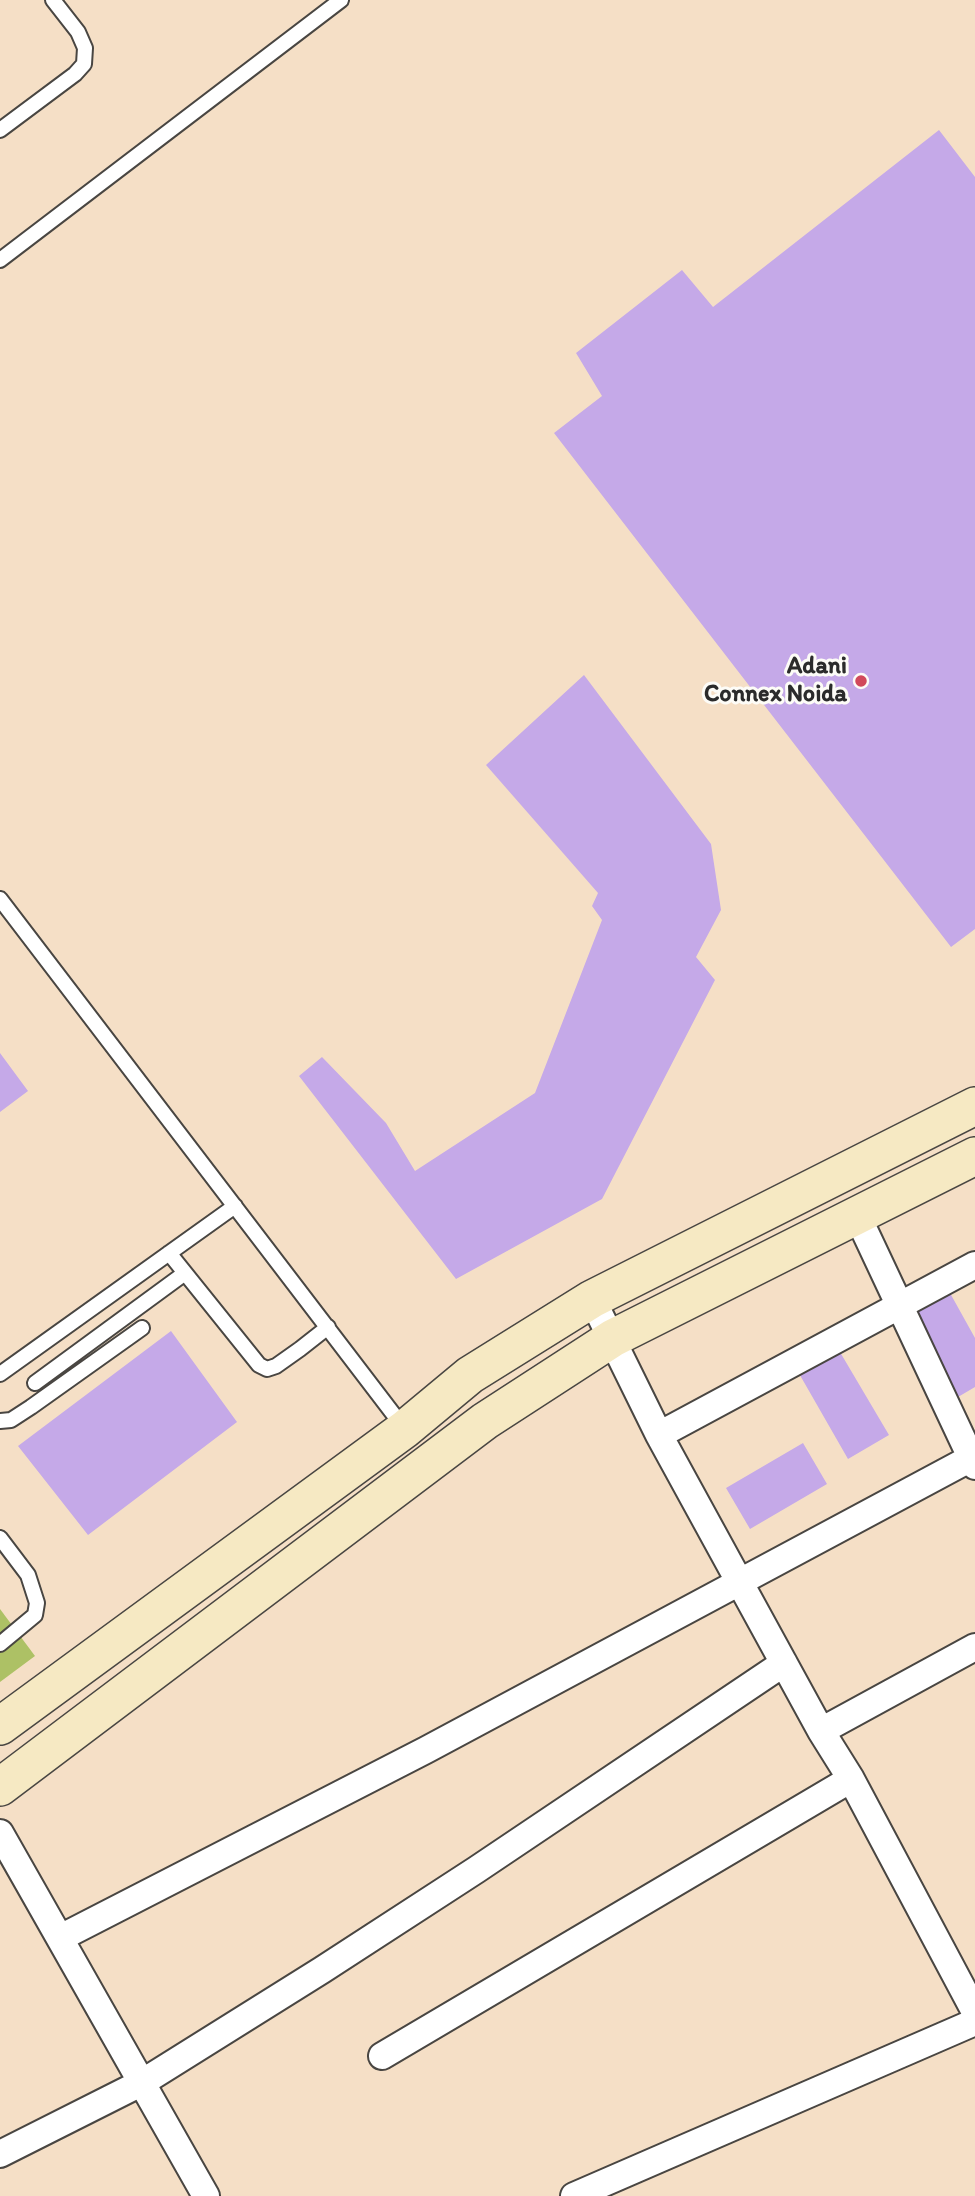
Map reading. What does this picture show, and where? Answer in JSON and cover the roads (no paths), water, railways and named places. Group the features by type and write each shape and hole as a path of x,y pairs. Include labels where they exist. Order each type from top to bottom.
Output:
{"street":[{"path":"0,1726 405,1429 470,1374 592,1299 975,1106"},
{"path":"0,1787 485,1421 612,1338 975,1156"},
{"path":"60,1938 414,1756 739,1581 974,1460 857,1215"},
{"path":"659,1435 975,1265"},
{"path":"592,1299 659,1435 821,1731 851,1779 975,2012"},
{"path":"821,1731 975,1647"},
{"path":"0,2154 143,2082 322,1970 784,1663"},
{"path":"382,2056 851,1779"},
{"path":"0,1833 206,2196"},
{"path":"574,2196 975,2022"}],"lane":[{"path":"0,130 75,74 84,64 85,48 78,32 53,0"},
{"path":"0,260 341,0"},
{"path":"0,899 405,1429"},
{"path":"0,1374 235,1206"},
{"path":"169,1253 258,1365 267,1369 276,1366 328,1327"},
{"path":"35,1383 185,1273"},
{"path":"0,1421 11,1420 31,1407 142,1328"},
{"path":"0,1538 28,1575 37,1603 35,1615 0,1644"}],"place":[{"name":"Adani Connex Noida","path":"861,681"}]}
